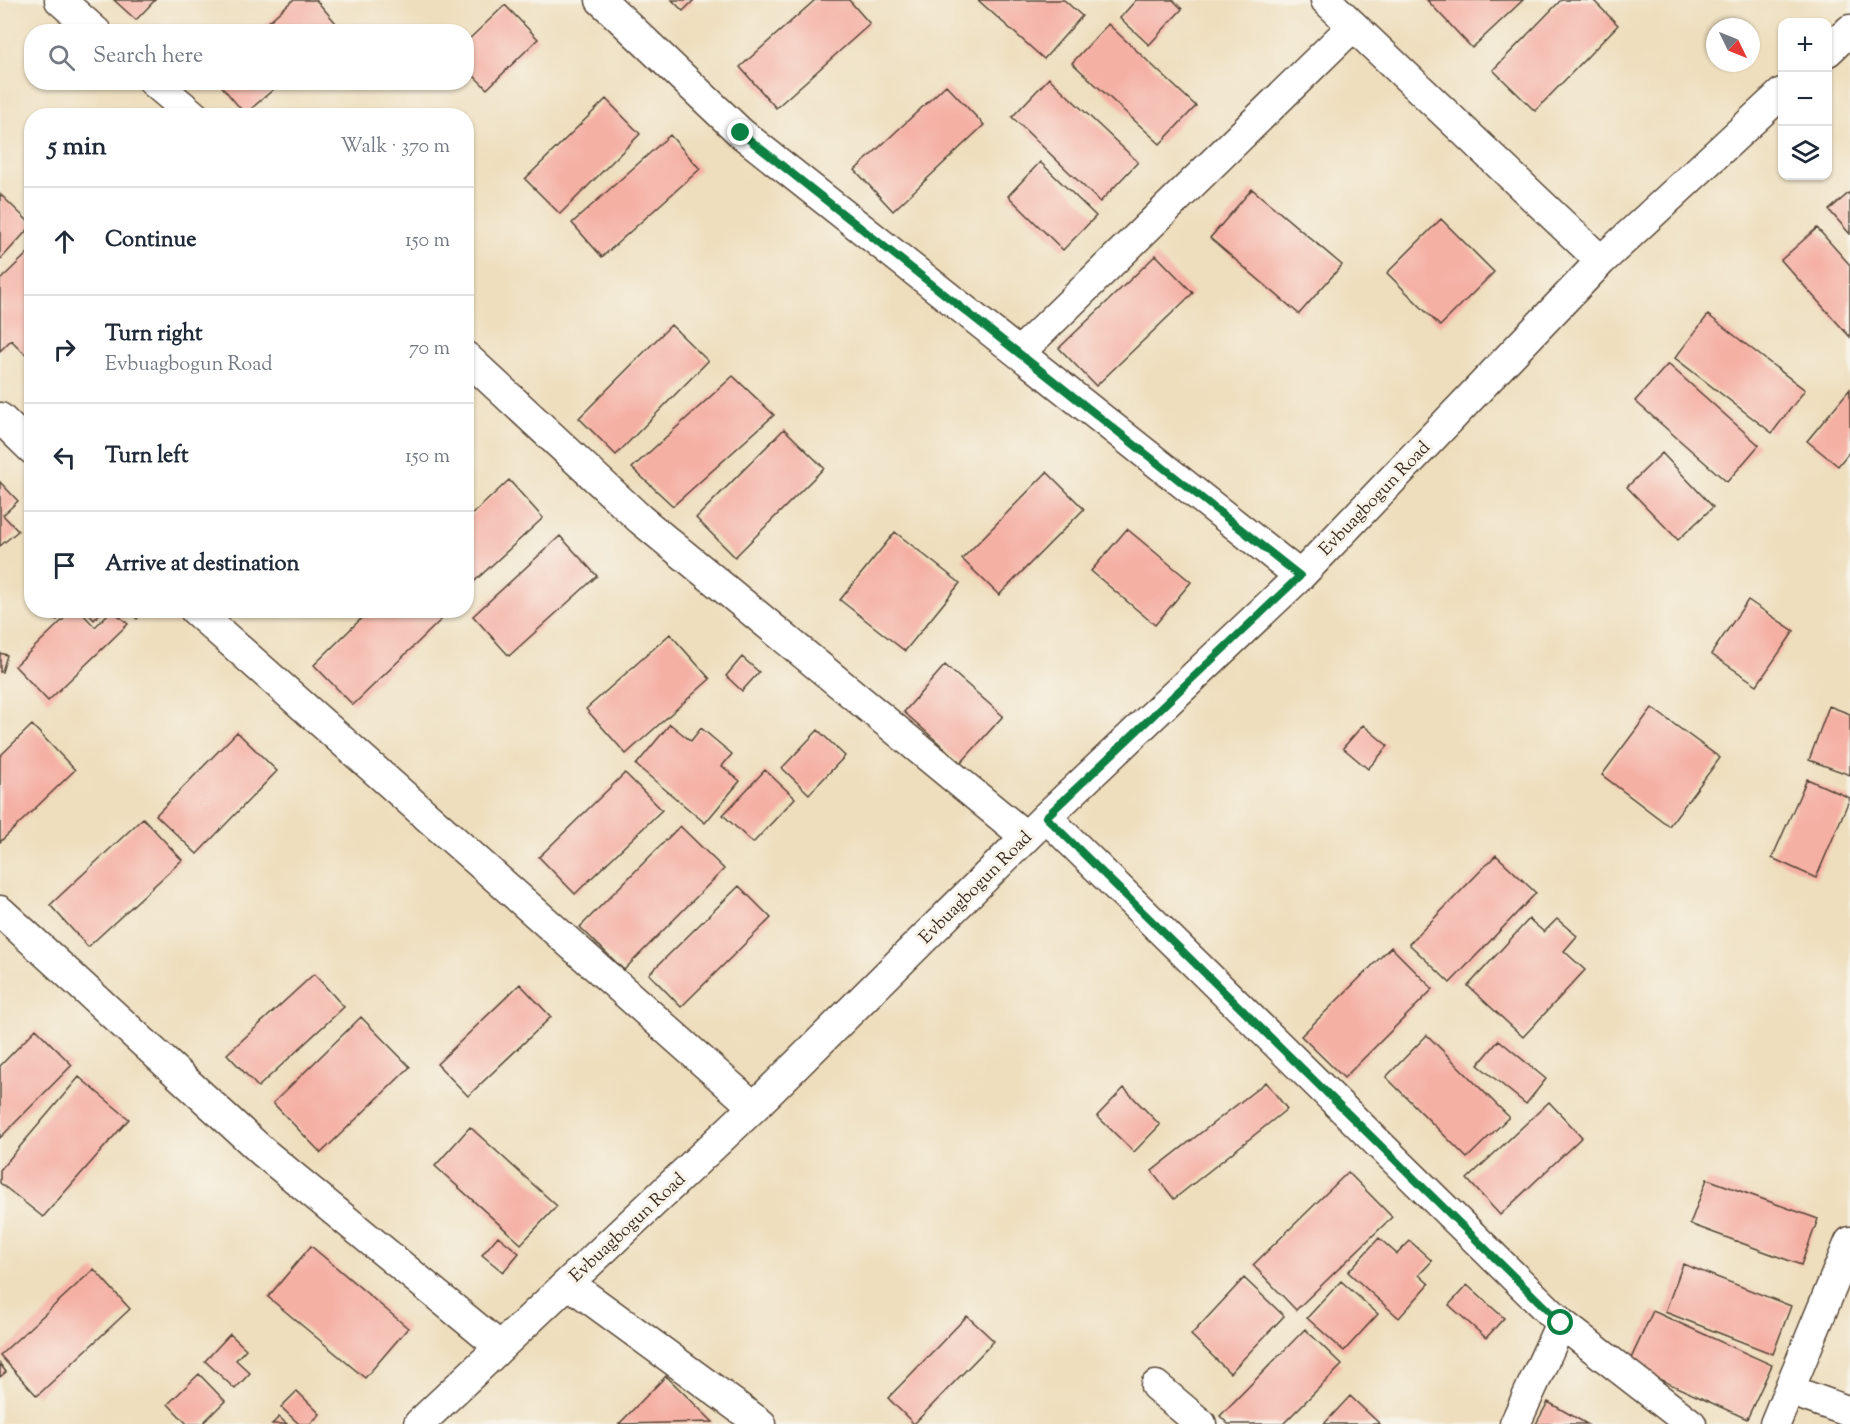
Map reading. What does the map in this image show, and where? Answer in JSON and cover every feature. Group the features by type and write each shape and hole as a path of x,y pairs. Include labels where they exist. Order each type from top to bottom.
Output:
{"street":[{"path":"60,0 87,24"},
{"path":"601,0 741,133 1300,576"},
{"path":"1326,0 1601,261"},
{"path":"1019,353 1353,26"},
{"path":"1832,46 1850,30"},
{"path":"163,90 185,108"},
{"name":"Evbuagbogun Road","path":"419,1424 754,1107 1036,827 1300,576 1601,261 1778,97"},
{"path":"474,364 640,519 1036,827 1561,1323 1691,1424"},
{"path":"0,418 24,441"},
{"path":"204,618 754,1107"},
{"path":"0,911 263,1152 500,1347"},
{"path":"1775,1424 1850,1242"},
{"path":"568,1283 761,1424"},
{"path":"1515,1424 1561,1323"},
{"path":"1156,1386 1201,1424"},
{"path":"1789,1390 1850,1412"}],"building":[{"path":"114,0 155,0 136,20"},
{"path":"293,0 316,0 337,24 266,24"},
{"path":"672,0 694,0 683,11"},
{"path":"815,0 849,0 870,24 776,108 740,67"},
{"path":"978,0 1064,0 1082,16 1044,59"},
{"path":"1136,0 1173,0 1182,9 1149,45 1120,18"},
{"path":"1427,0 1523,0 1472,48"},
{"path":"1561,0 1593,0 1618,25 1535,111 1493,70"},
{"path":"505,5 538,39 487,89 474,76 474,34"},
{"path":"1108,24 1196,106 1160,144 1072,63"},
{"path":"1049,78 1138,162 1100,202 1012,117"},
{"path":"946,85 984,125 893,211 855,170"},
{"path":"225,90 273,90 252,108 240,108"},
{"path":"606,99 640,134 560,214 525,179"},
{"path":"670,135 700,169 602,257 572,223"},
{"path":"1040,162 1096,216 1063,250 1008,196"},
{"path":"1252,189 1342,265 1299,314 1210,238"},
{"path":"1850,192 1850,234 1829,210"},
{"path":"0,194 24,217 24,234 0,260"},
{"path":"1441,219 1494,272 1440,326 1387,273"},
{"path":"1817,228 1850,265 1850,337 1781,260"},
{"path":"1156,255 1193,293 1096,386 1059,348"},
{"path":"24,257 24,353 11,340 0,351 0,280"},
{"path":"1708,315 1805,390 1772,433 1675,358"},
{"path":"671,325 708,361 616,455 579,418"},
{"path":"1668,364 1759,445 1727,482 1635,401"},
{"path":"733,376 774,415 673,506 632,468"},
{"path":"1850,389 1850,451 1838,466 1807,441"},
{"path":"784,429 824,468 735,557 696,518"},
{"path":"1662,453 1713,507 1678,540 1627,487"},
{"path":"1047,472 1084,509 999,595 962,559"},
{"path":"509,480 543,518 474,582 474,513"},
{"path":"0,482 18,501 3,515 18,531 0,546"},
{"path":"1127,529 1191,582 1155,625 1091,571"},
{"path":"895,532 960,583 905,651 840,600"},
{"path":"560,536 597,576 509,656 474,615"},
{"path":"1748,600 1794,631 1757,685 1711,654"},
{"path":"65,618 87,618 95,627 104,618 121,618 128,624 48,701 15,666"},
{"path":"362,618 443,618 353,705 314,665"},
{"path":"670,634 710,679 626,754 586,709"},
{"path":"0,653 7,655 2,672 0,672"},
{"path":"742,657 759,672 742,691 726,676"},
{"path":"945,665 1003,716 961,763 904,712"},
{"path":"1829,706 1850,714 1850,775 1809,760"},
{"path":"1652,708 1720,758 1669,826 1602,775"},
{"path":"670,724 691,741 701,728 732,754 722,766 740,781 705,823 636,765"},
{"path":"32,725 75,770 0,842 0,756"},
{"path":"1363,725 1388,746 1368,769 1343,748"},
{"path":"818,730 845,756 809,794 782,768"},
{"path":"237,732 277,771 197,854 156,815"},
{"path":"765,770 795,798 753,843 723,815"},
{"path":"625,773 662,810 575,894 539,857"},
{"path":"1807,779 1850,798 1816,878 1772,858"},
{"path":"143,818 182,860 88,947 50,905"},
{"path":"680,826 724,869 624,970 580,927"},
{"path":"1496,855 1536,893 1450,983 1409,944"},
{"path":"739,886 771,918 681,1007 649,974"},
{"path":"1529,919 1544,932 1557,919 1577,936 1564,951 1585,970 1523,1037 1468,986"},
{"path":"1391,947 1433,989 1344,1078 1301,1036"},
{"path":"314,974 344,1007 258,1087 227,1054"},
{"path":"520,984 551,1017 468,1096 437,1064"},
{"path":"361,1017 410,1067 321,1153 273,1103"},
{"path":"36,1029 72,1065 0,1138 0,1066"},
{"path":"1427,1035 1509,1117 1467,1158 1386,1077"},
{"path":"1499,1040 1546,1079 1526,1104 1478,1065"},
{"path":"79,1077 129,1119 43,1217 0,1183 0,1170"},
{"path":"1266,1082 1287,1109 1174,1199 1152,1171"},
{"path":"1124,1088 1160,1125 1134,1152 1097,1116"},
{"path":"1549,1102 1582,1137 1500,1215 1467,1179"},
{"path":"470,1127 557,1206 521,1244 435,1166"},
{"path":"1348,1172 1392,1217 1296,1310 1253,1265"},
{"path":"1707,1179 1818,1219 1801,1265 1690,1224"},
{"path":"498,1236 519,1253 503,1272 482,1255"},
{"path":"1379,1238 1397,1254 1410,1241 1432,1261 1419,1275 1429,1284 1399,1318 1348,1272"},
{"path":"311,1246 408,1328 365,1378 268,1297"},
{"path":"1683,1264 1791,1306 1773,1354 1665,1312"},
{"path":"94,1269 130,1309 37,1396 0,1355"},
{"path":"1244,1278 1284,1316 1230,1373 1191,1335"},
{"path":"1341,1281 1378,1314 1344,1351 1307,1318"},
{"path":"1467,1285 1504,1318 1486,1338 1449,1305"},
{"path":"1653,1311 1772,1365 1747,1419 1628,1365"},
{"path":"967,1316 994,1341 914,1424 888,1398"},
{"path":"1305,1329 1342,1365 1283,1424 1228,1424 1220,1416"},
{"path":"230,1334 246,1349 236,1360 250,1373 235,1389 205,1361"},
{"path":"0,1364 6,1372 0,1377"},
{"path":"199,1374 225,1401 202,1424 187,1424 168,1404"},
{"path":"666,1376 713,1422 619,1424"},
{"path":"297,1391 320,1414 310,1424 299,1424 281,1407"},
{"path":"1350,1396 1380,1424 1324,1424"},
{"path":"1548,1402 1587,1424 1536,1424"},
{"path":"279,1417 287,1424 272,1424"}],"route":[{"path":"741,133 1300,576 1046,817 1561,1323"}]}
